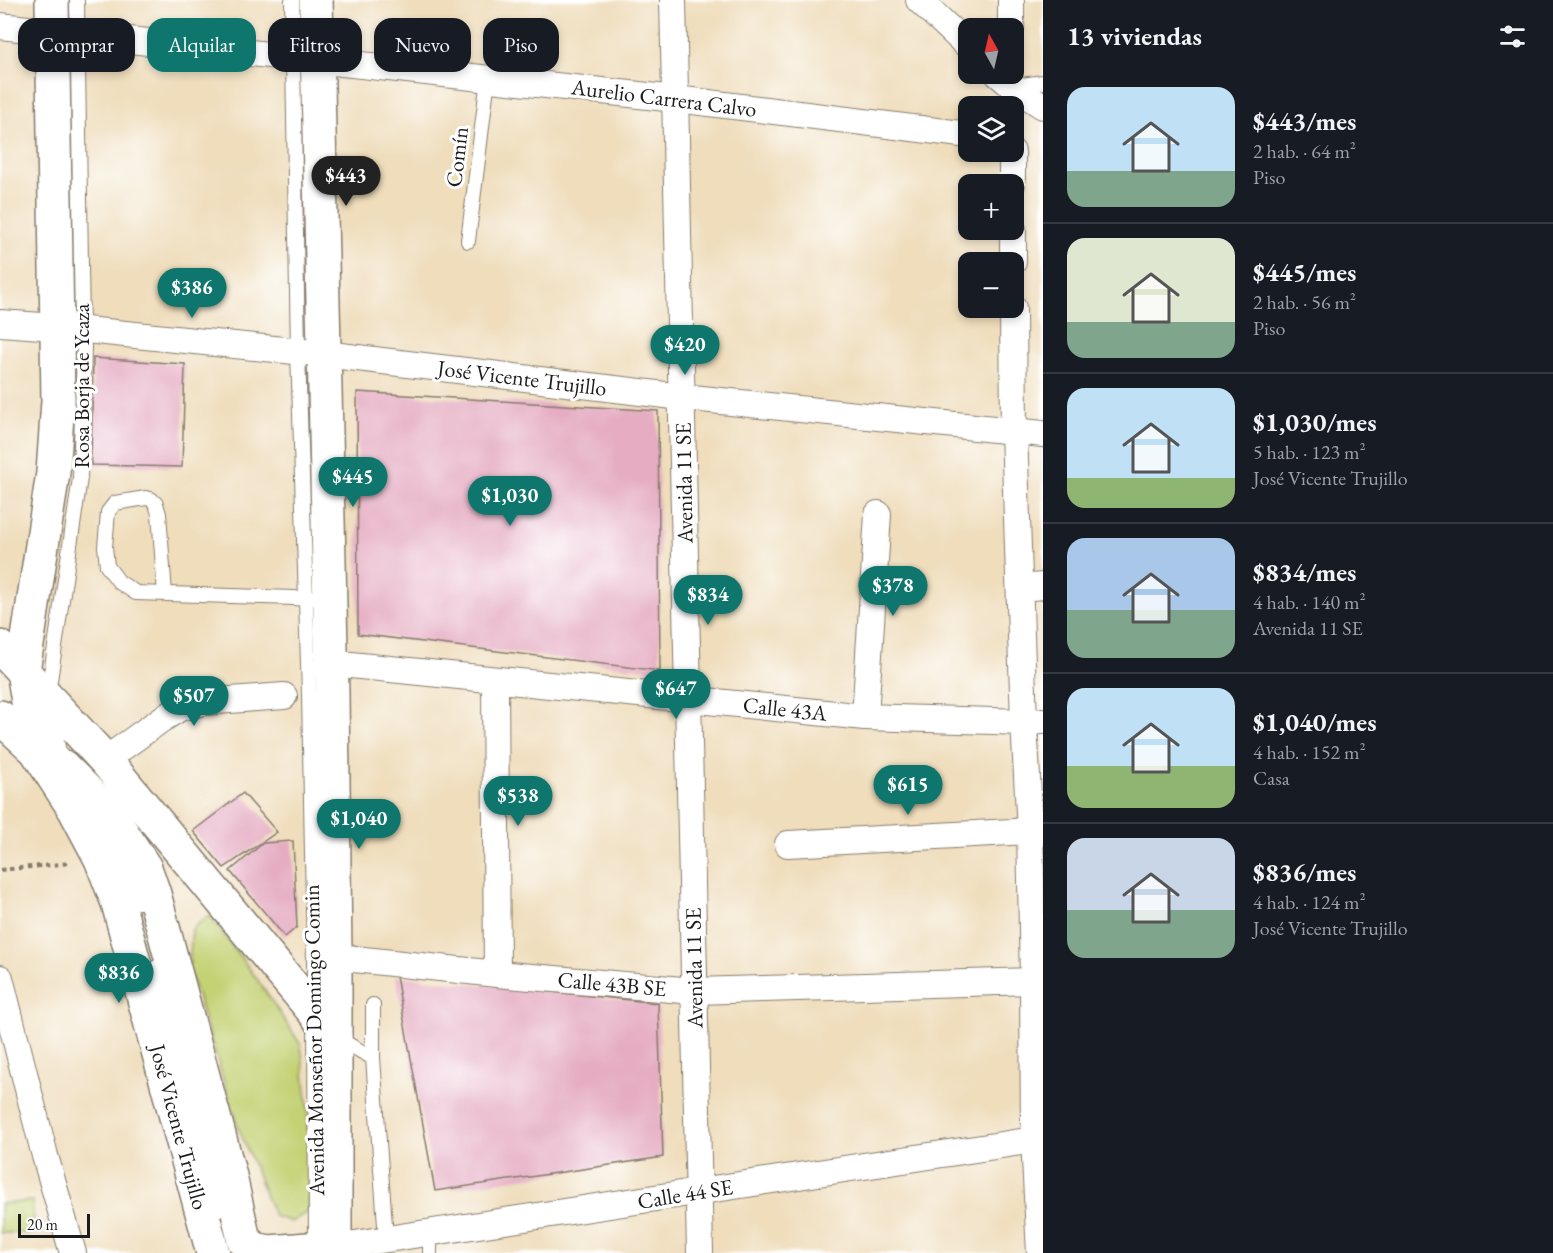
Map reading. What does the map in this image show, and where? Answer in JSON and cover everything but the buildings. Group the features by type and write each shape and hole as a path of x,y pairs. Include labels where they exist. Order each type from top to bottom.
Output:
{"main road":[{"name":"Avenida Monseñor Domingo Comin","path":"313,18 316,0"},
{"name":"Rosa Borja de Ycaza","path":"49,758 22,671 53,472 58,401 69,328 62,72"},
{"name":"Avenida Monseñor Domingo Comin","path":"305,72 318,597 331,663 335,957 325,1026 326,1250"},
{"path":"0,647 105,760 325,1026"},
{"name":"José Vicente Trujillo","path":"0,717 49,758 101,860 118,903 213,1253"},
{"path":"49,758 110,814 145,868 221,1142 244,1240 255,1249 269,1252 326,1250"}],"street":[{"name":"Avenida 11 SE","path":"674,0 700,1253"},
{"path":"919,0 958,37"},
{"path":"1011,0 1011,18"},
{"name":"Aurelio Carrera Calvo","path":"0,26 18,25"},
{"name":"Aurelio Carrera Calvo","path":"135,33 268,53"},
{"name":"Aurelio Carrera Calvo","path":"362,65 676,99 958,134"},
{"path":"1008,85 1043,106"},
{"path":"1013,318 1014,431 1032,587 1036,830 1033,981 1039,1139 1040,1253"},
{"name":"José Vicente Trujillo","path":"0,323 311,353 682,398 1043,435"},
{"path":"865,717 878,514"},
{"name":"Calle 43A","path":"331,663 865,717 1034,721"},
{"path":"495,680 497,974"},
{"path":"105,760 180,708 204,702 284,696"},
{"path":"788,844 1036,830"},
{"name":"Calle 43B SE","path":"335,957 694,991 1033,981"},
{"path":"0,978 45,1156 73,1253"},
{"name":"Calle 44 SE","path":"326,1250 386,1239 430,1243 699,1192 1039,1139"}],"lane":[{"name":"Rosa Borja de Ycaza","path":"64,18 77,0"},
{"name":"Avenida Monseñor Domingo Comin","path":"292,0 296,18"},
{"name":"Comín","path":"468,241 488,78"},
{"path":"1008,85 1043,82"},
{"name":"Rosa Borja de Ycaza","path":"49,758 47,698 80,478 84,348 69,328"},
{"path":"165,594 159,514 156,504 146,498 115,503 108,512 105,548 107,566 119,582 136,593 165,594 318,597"},
{"name":"Avenida Monseñor Domingo Comin","path":"318,597 310,706 325,1026"},
{"name":"José Vicente Trujillo","path":"49,758 105,824 128,870 144,920"},
{"name":"José Vicente Trujillo","path":"153,954 224,1218"},
{"path":"373,1005 374,1058 386,1239"},
{"path":"325,1026 374,1058"}],"path":[{"path":"0,870 101,860"}],"green space":[{"path":"209,915 259,982 301,1045 308,1110 309,1211 291,1222 274,1216 239,1129 189,970 192,929"},
{"path":"33,1201 34,1233 0,1233 0,1204"}]}
